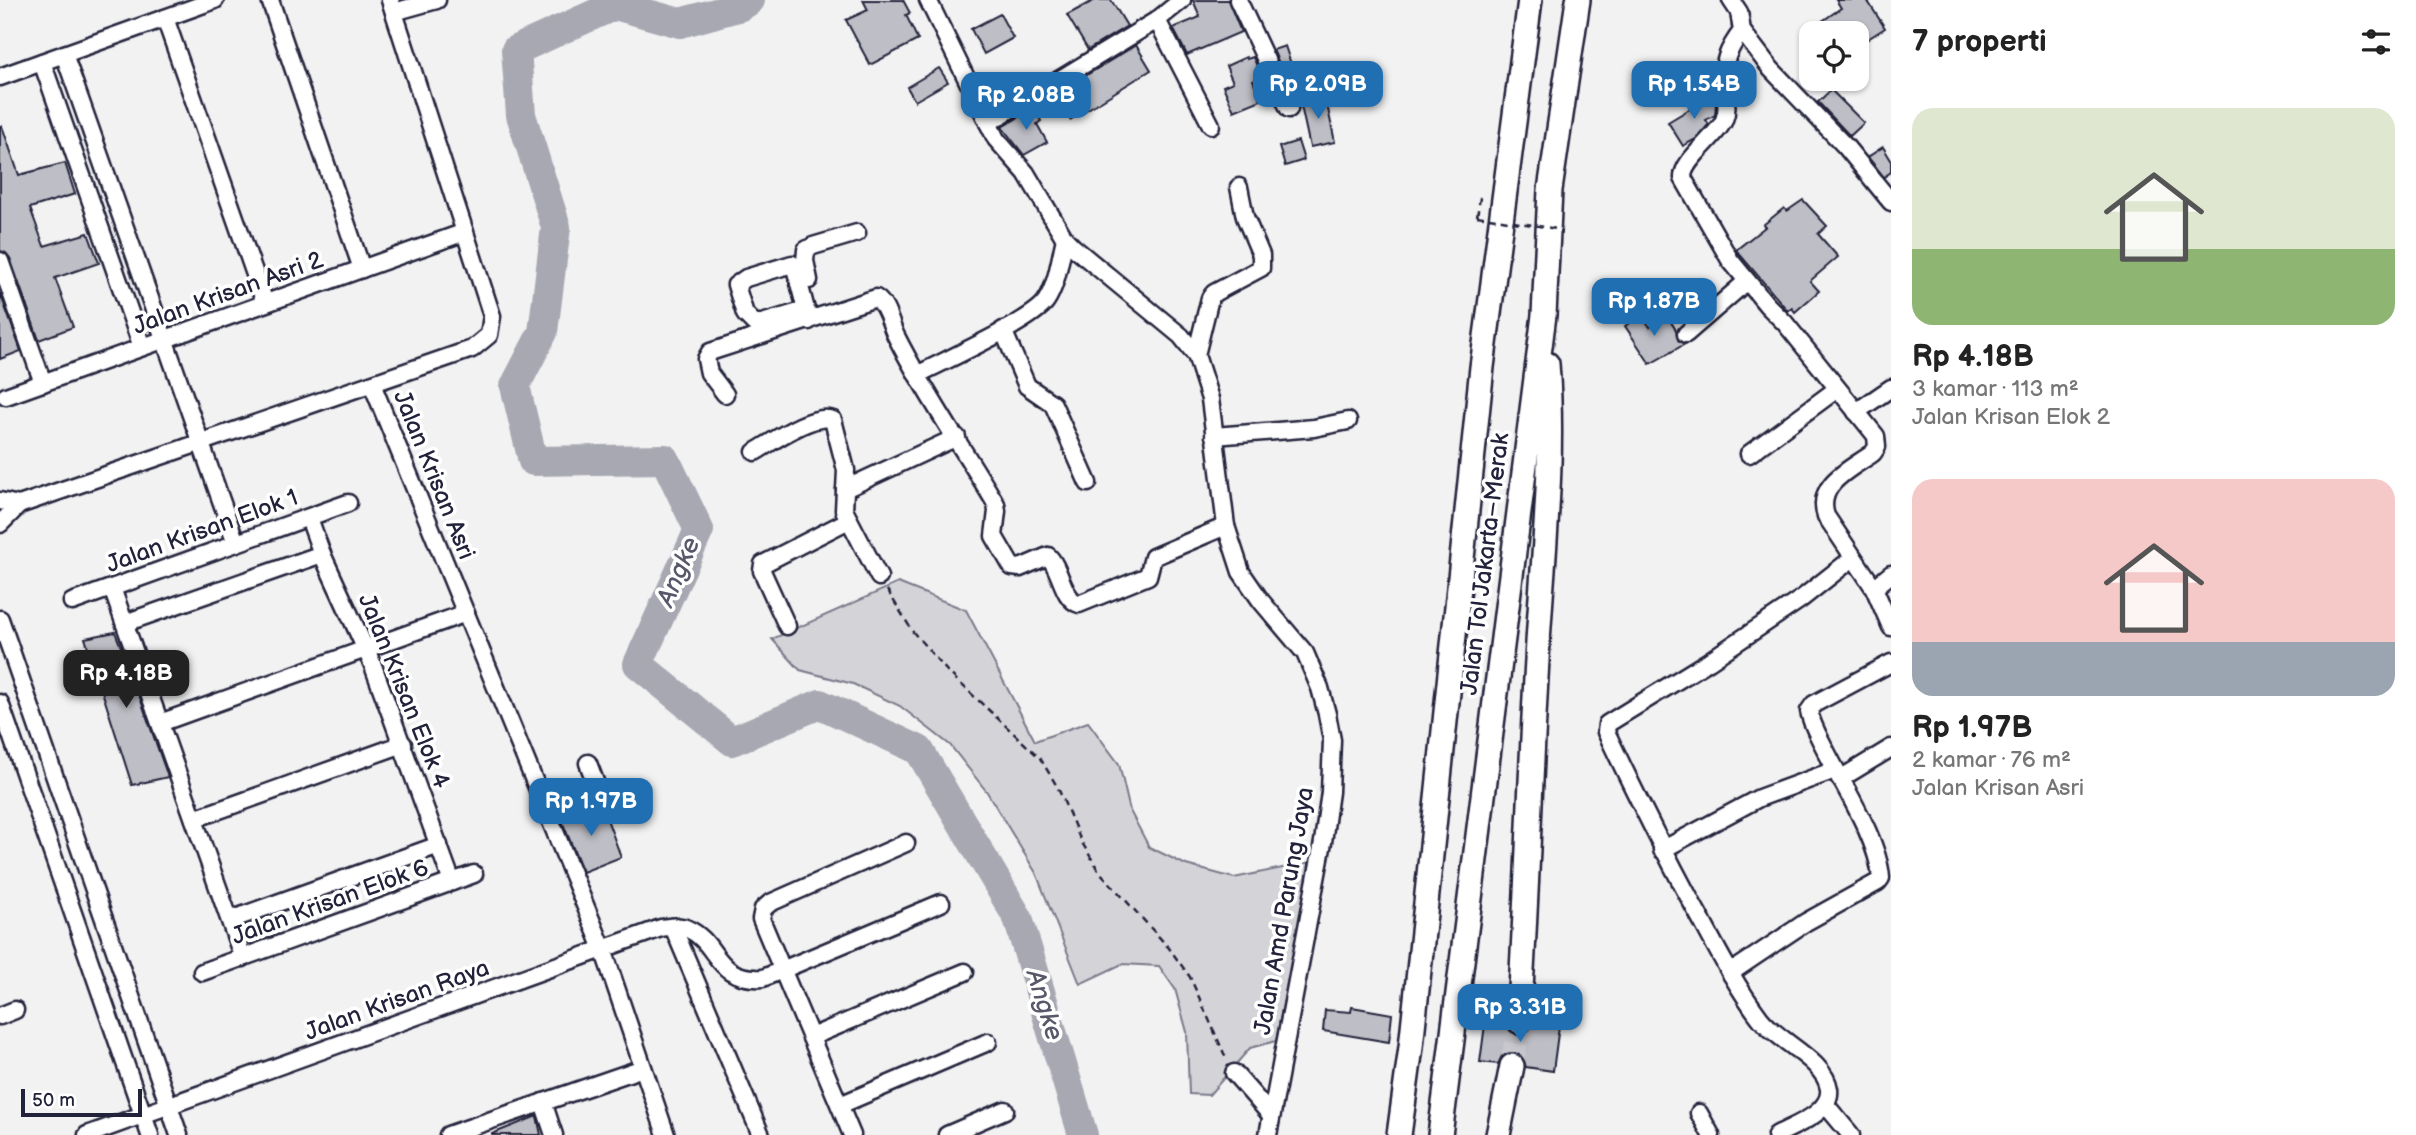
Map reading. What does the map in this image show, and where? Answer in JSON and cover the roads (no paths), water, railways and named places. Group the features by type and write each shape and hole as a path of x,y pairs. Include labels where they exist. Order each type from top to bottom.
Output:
{"highway":[{"name":"Jalan Tol Jakarta–Merak","path":"1399,1135 1411,1047 1482,368 1530,0"},
{"name":"Jalan Tol Jakarta–Merak","path":"1440,1135 1544,315 1550,190 1578,0"},
{"path":"1519,1021 1537,660 1548,508 1550,397 1544,315"},
{"path":"1498,1135 1512,1066"}],"street":[{"path":"0,77 215,0"},
{"path":"270,0 362,269"},
{"path":"392,6 438,0"},
{"name":"Jalan Amd Parung Jaya","path":"928,0 1001,146 1033,183 1065,239 1181,335 1196,355 1210,399 1226,526 1241,572 1250,588 1297,642 1312,667 1327,714 1332,740 1330,792 1323,842 1268,1135"},
{"path":"988,123 1157,20 1182,0"},
{"path":"1238,0 1289,109"},
{"path":"1731,0 1739,12 1742,31 1770,69 1846,147 1891,202"},
{"name":"Jalan Krisan Asri","path":"392,6 492,316 489,335 472,348 372,384 603,949 666,1135"},
{"path":"165,18 265,303"},
{"path":"1157,20 1211,125"},
{"path":"1742,31 1724,59 1727,108 1723,121 1683,173 1684,178 1719,244 1876,436 1877,447 1872,453 1832,482 1826,490 1823,507 1826,516 1874,588 1891,627"},
{"path":"64,54 236,543"},
{"path":"42,62 142,348"},
{"path":"1196,355 1212,295 1261,268 1261,255 1245,217 1239,187"},
{"name":"Jalan Krisan Asri 2","path":"6,396 465,232"},
{"path":"811,316 805,265 806,250 857,233"},
{"path":"917,375 1035,312 1046,300 1065,239"},
{"path":"0,261 43,383"},
{"path":"792,264 811,316 754,323 745,314 736,285 746,278 792,264"},
{"path":"1686,334 1747,281"},
{"path":"725,394 708,369 706,359 709,354 811,316 876,298 879,299 917,375 996,504 994,536 1012,567 1020,568 1048,556 1054,562 1075,604 1148,576 1153,557 1226,526"},
{"path":"1003,330 1027,386 1053,404 1088,483"},
{"path":"0,524 19,505 372,384"},
{"path":"1856,412 1891,387"},
{"path":"1749,454 1838,390"},
{"path":"755,452 819,418 830,418 835,425 846,470 843,503 879,577"},
{"path":"1214,436 1314,428 1348,421"},
{"path":"845,489 957,437"},
{"path":"0,501 19,505"},
{"name":"Jalan Krisan Elok 1","path":"72,602 348,503"},
{"name":"Jalan Krisan Elok 4","path":"309,518 322,554 366,648 452,882"},
{"path":"787,626 762,570 764,564 849,520"},
{"path":"125,624 322,554"},
{"path":"1776,1135 1814,1114 1825,1104 1830,1093 1826,1077 1816,1065 1775,1035 1730,973 1662,850 1606,732 1607,724 1709,661 1801,599 1853,558"},
{"path":"1874,588 1891,574"},
{"path":"112,588 243,958"},
{"path":"160,723 466,612"},
{"path":"0,620 178,1135"},
{"path":"1730,973 1806,922 1884,884 1869,837 1810,718 1809,711 1814,704 1891,663"},
{"path":"0,703 150,1135"},
{"path":"194,819 403,744"},
{"path":"1662,850 1759,798 1837,774 1891,748"},
{"path":"547,813 599,792 588,763"},
{"path":"852,1135 761,919 763,909 770,903 906,844"},
{"path":"230,920 439,845"},
{"name":"Jalan Krisan Elok 6","path":"202,972 474,874"},
{"path":"673,926 687,928 698,936 727,969 750,979 763,978 941,902"},
{"path":"673,926 761,1135"},
{"name":"Jalan Krisan Raya","path":"87,1135 651,931 673,926"},
{"path":"811,1037 965,972"},
{"path":"840,1105 988,1042"},
{"path":"448,1135 643,1068"},
{"path":"1234,1073 1270,1114"},
{"path":"543,1102 554,1135"},
{"path":"1825,1104 1851,1135"},
{"path":"947,1135 1005,1110"},
{"path":"1699,1113 1711,1135"}],"waterway":[{"name":"Angke","path":"750,0 741,6 680,23 615,5 516,50 521,115 556,227 543,332 515,386 533,461 665,459 699,530 638,664 732,741 820,704 919,750 1018,918 1083,1135"}],"tunnel":[{"path":"1512,1066 1519,1021"}]}
